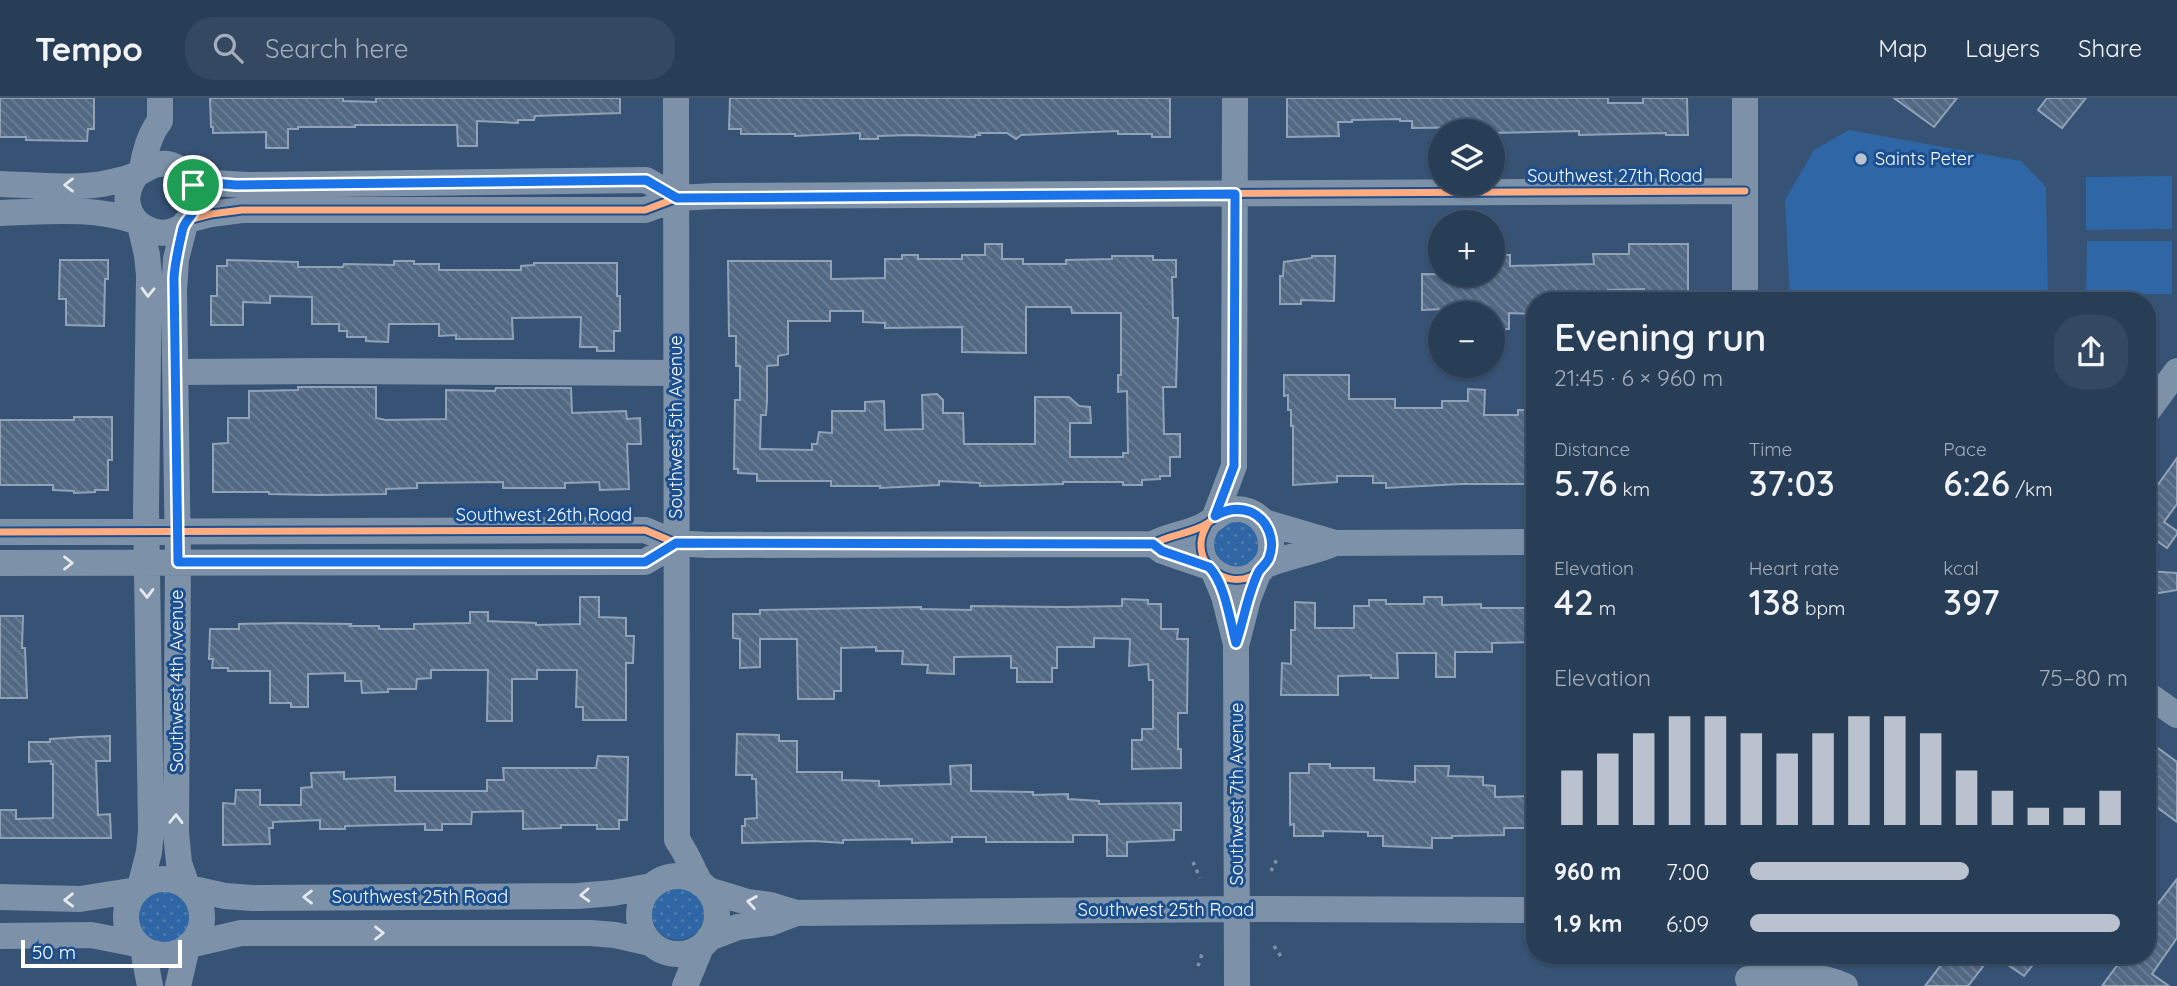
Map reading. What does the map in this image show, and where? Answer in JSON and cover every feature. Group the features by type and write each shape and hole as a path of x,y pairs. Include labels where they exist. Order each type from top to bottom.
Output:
{"street":[{"name":"Southwest 5th Avenue","path":"676,98 677,840 684,849 691,869 704,887"},
{"path":"1235,98 1234,466 1211,520 1202,534 1203,556 1211,569 1233,580 1247,578 1286,557 1335,543"},
{"path":"1745,98 1745,292"},
{"path":"137,223 130,212 127,192 139,173 160,110"},
{"path":"0,213 116,214 148,230 167,232 186,222 193,212 195,194 172,150 160,110"},
{"path":"0,184 89,185 117,181 149,166 166,164 185,174 213,183 236,185 646,180 677,198"},
{"name":"Southwest 27th Road","path":"186,222 211,214 242,211 645,211 677,198 1745,191"},
{"name":"Southwest 4th Avenue","path":"186,222 175,269 178,531 176,832 179,863 188,887"},
{"name":"Southwest 4th Avenue","path":"137,223 146,248 149,275 146,532 151,831 149,852 139,888"},
{"path":"176,372 676,373"},
{"path":"2156,399 2177,372"},
{"path":"1234,466 1243,475 1260,518 1272,539 1269,558 1261,569"},
{"path":"1211,520 1224,511 1246,510 1260,518 1335,543 1526,542"},
{"name":"Southwest 26th Road","path":"0,532 645,530 676,543 1153,544 1211,520"},
{"path":"0,563 645,562 676,543"},
{"name":"Southwest 26th Road","path":"1153,544 1162,551 1211,569"},
{"name":"Southwest 7th Avenue","path":"1211,569 1224,596 1236,643 1237,986"},
{"name":"Southwest 7th Avenue","path":"1236,643 1251,589 1261,569"},
{"path":"2156,700 2177,715"},
{"name":"Southwest 5th Avenue","path":"654,884 670,848 677,840"},
{"path":"670,986 653,945 643,934 639,914 640,904 654,884 674,876 692,879 704,887 716,906 717,914 716,923 685,986"},
{"path":"0,897 80,900 139,888 155,879 164,878 188,887 201,905 202,920 198,934 188,946 165,955 92,935 0,936"},
{"name":"Southwest 25th Road","path":"188,887 235,897 274,898 578,896 612,893 654,884"},
{"name":"Southwest 25th Road","path":"704,887 747,902 770,905 796,913 1238,909 1526,910"},
{"path":"139,888 127,907 125,917 127,927 140,947 150,986"},
{"name":"Southwest 25th Road","path":"705,943 738,927 770,923 796,913"},
{"name":"Southwest 25th Road","path":"188,946 241,933 591,933 615,935 653,945"},
{"path":"653,945 670,954 686,954 705,943"},
{"path":"178,986 188,946"},
{"path":"1820,964 1843,985"},
{"path":"1748,974 1801,975 1843,985"}],"path":[{"path":"1270,871 1277,859"},
{"path":"1193,862 1199,878"},
{"path":"1274,946 1282,958"},
{"path":"1198,966 1203,951"}],"shaded area":[{"path":"1849,130 2021,161 2046,187 2048,292 1790,292 1785,200 1814,150"},
{"path":"2172,176 2172,229 2086,230 2086,177"},
{"path":"2087,241 2172,241 2172,294 2086,292"},
{"path":"1236,522 1252,529 1259,545 1252,561 1236,568 1220,561 1213,545 1220,529"},
{"path":"678,888 688,890 696,896 702,904 702,924 696,932 688,938 678,940 668,938 660,932 654,924 652,914 654,904 660,896 668,890"},
{"path":"164,889 183,897 191,916 183,935 164,943 145,935 137,916 145,897"}],"building":[{"path":"0,98 94,98 94,129 88,129 87,141 0,137"},
{"path":"210,98 343,98 343,101 376,102 376,98 620,98 620,113 535,116 534,120 518,120 518,123 477,121 477,146 458,146 457,125 355,125 288,129 288,148 266,148 266,132 213,133"},
{"path":"730,98 1170,98 1170,137 1118,134 1118,131 1021,135 1016,139 1007,133 979,133 980,135 975,137 878,136 878,139 860,139 860,133 795,136 741,134 741,129 729,129"},
{"path":"1287,98 1608,98 1608,103 1643,103 1643,98 1687,98 1688,135 1579,135 1579,131 1505,133 1505,119 1428,119 1428,128 1412,128 1412,121 1400,119 1338,122 1339,136 1287,137"},
{"path":"1894,98 1957,98 1934,127"},
{"path":"2047,98 2086,98 2062,128 2038,110"},
{"path":"985,244 1002,244 1002,259 1023,259 1023,264 1066,264 1066,260 1112,259 1112,256 1153,256 1153,260 1176,260 1176,277 1172,277 1173,318 1178,318 1176,387 1163,387 1164,434 1180,434 1180,457 1170,457 1170,476 1142,480 1142,485 1123,485 1123,482 1063,482 980,486 980,483 939,481 939,485 880,488 831,486 831,481 757,481 757,474 738,473 738,469 734,469 735,400 740,400 740,366 736,366 736,336 729,336 728,261 831,261 831,279 885,278 885,259 902,259 902,255 918,255 918,259 962,259 962,255 985,255","holes":["1026,307 1071,307 1072,313 1121,313 1121,375 1118,375 1118,392 1127,391 1128,453 1123,453 1123,457 1070,457 1070,423 1091,423 1090,407 1079,406 1069,397 1035,397 1035,444 964,444 963,413 943,413 943,400 937,394 922,395 923,429 885,430 884,401 865,402 865,411 832,411 832,433 819,432 817,444 812,444 812,450 760,449 761,415 766,415 767,366 778,365 778,356 788,354 788,321 830,321 830,311 863,311 863,322 885,323 885,328 962,327 962,352 1026,353"]},
{"path":"1629,244 1688,244 1688,292 1644,292 1644,289 1526,292 1526,314 1509,313 1509,329 1505,329 1505,301 1428,301 1428,310 1422,310 1422,274 1428,274 1428,287 1505,287 1505,255 1510,255 1510,266 1594,264 1593,254 1629,254"},
{"path":"1312,256 1335,256 1334,301 1301,300 1301,304 1280,304 1280,276 1283,276 1284,262"},
{"path":"60,260 108,260 104,326 66,325 66,299 59,299"},
{"path":"227,260 298,262 298,267 394,265 394,261 414,261 414,264 439,264 439,270 521,270 521,266 534,263 617,263 620,331 614,331 614,351 580,347 581,317 512,318 513,339 456,339 456,335 439,336 439,324 389,324 388,342 366,341 366,337 347,337 347,331 339,331 339,324 312,324 312,297 270,296 270,303 243,302 243,325 211,325 211,296 217,296 217,266 227,266"},
{"path":"1284,375 1349,375 1349,399 1395,399 1395,408 1442,408 1442,401 1468,401 1468,389 1485,390 1484,415 1518,415 1518,410 1526,410 1526,484 1386,488 1386,483 1373,483 1373,476 1337,476 1337,482 1293,485 1293,426 1291,410 1288,410 1288,395 1284,396"},
{"path":"298,387 376,387 376,418 386,420 446,419 446,390 571,388 572,413 626,411 627,419 640,418 641,444 627,444 629,489 600,490 599,482 565,483 565,488 503,488 503,482 417,483 417,488 386,489 386,494 213,492 213,444 228,443 228,418 249,418 249,391 298,390"},
{"path":"74,417 112,417 112,460 108,460 108,490 74,493 53,490 53,485 0,485 0,420 74,420"},
{"path":"2177,458 2177,504 2164,522 2177,531 2177,534 2167,548 2156,540 2156,487"},
{"path":"2156,572 2177,573 2177,590 2156,594"},
{"path":"580,597 599,597 599,617 626,618 626,636 634,636 633,663 626,663 626,720 583,720 583,707 576,707 577,670 537,670 537,679 512,679 512,721 487,721 488,670 431,670 431,678 417,679 416,689 362,693 361,681 345,681 345,673 308,674 308,707 291,707 291,703 270,703 270,671 228,671 228,668 212,668 213,659 209,659 210,629 239,629 239,624 351,624 350,626 379,626 379,629 414,629 414,624 470,623 470,612 488,612 488,621 536,625 580,624"},
{"path":"1424,597 1442,597 1442,605 1481,604 1481,608 1526,608 1526,642 1492,643 1492,652 1455,652 1455,677 1436,677 1436,653 1397,653 1398,678 1338,676 1338,695 1281,695 1282,663 1291,664 1291,630 1295,630 1295,602 1315,603 1315,628 1354,628 1354,606 1369,606 1369,600 1386,600 1386,604 1424,604"},
{"path":"1122,599 1148,600 1148,604 1161,604 1161,629 1178,629 1177,639 1188,639 1187,713 1178,713 1181,768 1132,769 1132,740 1142,740 1142,729 1153,729 1153,680 1149,680 1148,664 1129,666 1130,639 1094,638 1094,647 1057,647 1057,668 1052,668 1052,682 1017,682 1017,668 1011,668 1011,656 954,657 954,674 927,673 928,665 902,664 903,651 876,651 876,647 841,648 841,691 834,691 834,699 798,699 797,639 760,639 760,667 740,668 740,639 733,638 733,614 760,614 760,610 921,607 971,610 971,606 1122,606"},
{"path":"0,616 23,616 22,648 25,648 27,698 0,698"},
{"path":"737,734 779,735 779,741 797,741 797,772 842,772 842,780 879,781 879,786 951,784 950,766 971,765 971,791 1068,794 1068,799 1099,801 1099,804 1181,803 1181,830 1174,830 1174,840 1127,842 1127,856 1107,856 1107,835 1073,835 1073,842 986,842 986,837 952,837 952,842 912,843 912,839 843,840 843,843 742,843 742,826 745,826 745,819 757,818 756,779 752,779 752,775 736,775"},
{"path":"110,736 110,761 96,761 98,815 110,814 111,838 0,838 0,810 16,810 16,819 53,818 53,764 51,761 29,762 29,742"},
{"path":"2156,747 2177,762 2177,822 2156,807"},
{"path":"598,756 628,757 627,820 619,820 619,829 597,829 597,825 561,825 561,828 523,829 523,811 472,812 471,824 442,824 442,830 425,830 425,824 320,829 320,820 273,822 273,828 269,828 270,844 223,845 223,803 235,804 236,790 260,790 260,805 301,805 301,788 312,787 311,773 344,772 344,779 395,777 395,791 487,791 487,780 504,780 503,768 596,768"},
{"path":"1309,764 1330,764 1330,768 1374,768 1374,780 1415,782 1415,766 1449,766 1448,776 1483,777 1483,785 1495,786 1495,797 1526,796 1526,828 1504,828 1504,835 1432,838 1432,848 1383,846 1383,836 1368,836 1368,832 1323,831 1323,836 1294,836 1294,824 1290,825 1290,773 1309,773"},
{"path":"2177,879 2177,938 2152,974 2169,986 2102,986 2118,964 2156,964 2156,906"},
{"path":"1942,964 1985,964 1968,986 1925,986"},
{"path":"2007,964 2034,964 2024,976"}],"cycle path":[{"path":"188,220 242,210 645,210 677,198 715,196 1745,191"},
{"path":"0,532 645,530 676,543 708,545 1153,544 1195,530 1225,512 1236,509 1249,511 1266,527 1271,549 1261,570 1250,577 1232,579 1210,568 1205,561 1201,543 1208,523"}],"place":[{"name":"Saints Peter","path":"1861,159"}],"route":[{"path":"188,177 236,185 646,180 677,198 1235,194 1234,466 1215,516 1235,509 1256,514 1264,522 1272,539 1269,558 1259,571 1251,589 1236,643 1224,596 1214,572 1209,567 1162,551 1153,544 676,543 645,562 178,562 174,278 185,223 193,212 195,203 193,185 188,177"}]}
